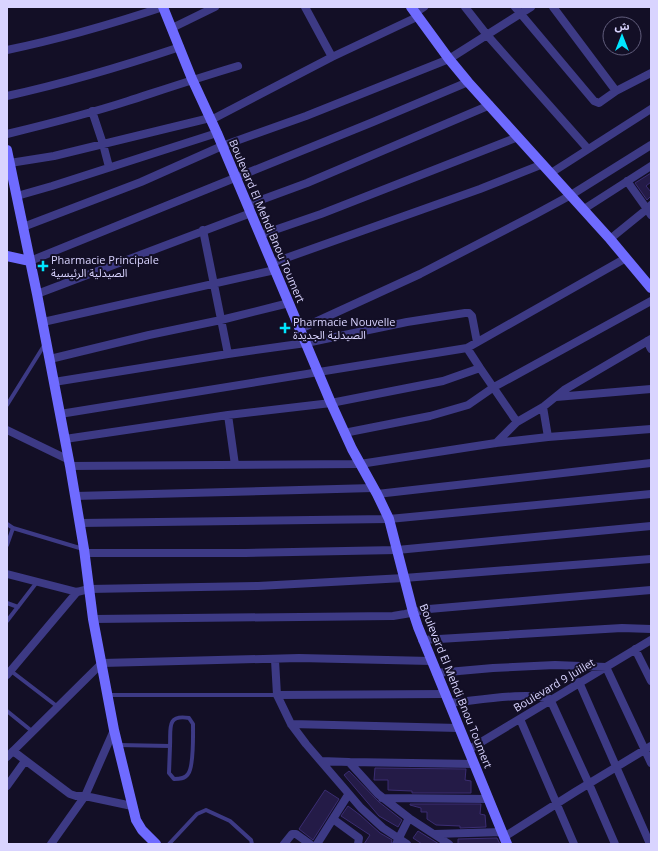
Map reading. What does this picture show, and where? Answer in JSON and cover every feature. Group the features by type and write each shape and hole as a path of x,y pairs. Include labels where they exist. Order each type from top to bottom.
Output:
{"street":[{"path":"7,50 52,41 106,26 163,7"},
{"name":"Boulevard El Mehdi Bnou Toumert","path":"163,7 192,79 211,119 344,433 389,519 413,612 422,640 504,837"},
{"path":"172,28 215,7"},
{"path":"305,7 332,57"},
{"path":"156,844 142,830 136,820 114,730 93,619 84,551 65,439 43,322 23,227 13,189 8,155 54,156 211,119 332,57 424,7"},
{"path":"465,7 487,35 588,149"},
{"path":"23,227 141,182 222,146 306,116 449,59 487,35 517,10 531,7"},
{"path":"553,7 616,91"},
{"path":"517,10 596,103 600,103 616,91 651,73"},
{"path":"414,12 468,82 584,209 651,288"},
{"path":"7,96 80,79 134,63 180,47"},
{"path":"7,134 92,112 192,79 238,66"},
{"path":"7,256 30,261 468,82"},
{"path":"37,294 203,230 307,183 490,105"},
{"path":"551,173 651,109"},
{"path":"92,112 109,167"},
{"path":"13,189 109,167 217,133"},
{"path":"260,234 361,198 518,137"},
{"path":"300,329 420,274 571,195 651,145"},
{"path":"43,322 213,283 274,266 543,164"},
{"path":"584,209 651,166"},
{"path":"610,239 650,210 627,181"},
{"path":"203,230 228,354"},
{"path":"60,414 467,348 626,258"},
{"path":"344,433 455,410 651,301"},
{"path":"50,359 289,303"},
{"path":"54,382 306,343 408,322 465,313 472,316 478,342"},
{"path":"496,443 518,422 543,407 564,390 649,340 651,349"},
{"path":"467,348 518,422"},
{"path":"65,439 228,414 331,403 443,381 480,368"},
{"path":"555,397 651,389"},
{"path":"543,407 548,437"},
{"path":"228,414 235,465"},
{"path":"7,430 69,463 235,465 360,464 496,443 548,437 651,429"},
{"path":"75,496 375,491 651,462"},
{"path":"79,523 389,519 651,494"},
{"path":"84,551 245,553 397,550 651,526"},
{"path":"7,574 77,592 89,589 258,586 404,578 651,559"},
{"path":"93,619 380,616 404,614 429,609 651,590"},
{"path":"9,673 77,592"},
{"path":"422,640 622,628 651,629"},
{"name":"Boulevard 9 Juillet","path":"468,750 550,699 651,640"},
{"path":"635,649 651,681"},
{"path":"7,757 102,663 275,660 299,658 431,662"},
{"path":"275,660 277,695 291,724 348,795 398,842 407,844"},
{"path":"436,673 566,664 606,667 648,748 651,763"},
{"path":"579,682 650,844"},
{"path":"277,695 447,699 543,697 550,699 615,844"},
{"path":"520,719 574,844"},
{"path":"291,724 459,728"},
{"path":"51,844 85,796 114,730"},
{"path":"434,834 504,837 648,748"},
{"path":"13,751 70,794 132,806"},
{"path":"7,786 24,760"},
{"path":"321,761 474,764"},
{"path":"349,762 382,798 409,818 449,844"},
{"path":"317,844 348,795"},
{"path":"382,798 488,799"},
{"path":"398,842 409,818"},
{"path":"333,819 359,838 358,844"},
{"path":"284,844 292,834 296,834 310,844"}],"lane":[{"path":"7,405 46,341"},
{"path":"7,524 13,528 84,551"},
{"path":"7,545 13,528"},
{"path":"7,621 37,582"},
{"path":"7,603 18,607"},
{"path":"9,673 58,707"},
{"path":"108,695 277,695"},
{"path":"7,711 32,732"},
{"path":"174,718 189,718 193,724 191,767 188,775 182,779 174,779 169,773 170,746 171,722 174,718"},
{"path":"118,745 170,746"},
{"path":"169,844 197,814 206,810 230,821 251,840 252,844"}],"building":[{"path":"651,173 651,182 646,186 651,192 651,196 647,200 635,183"},
{"path":"375,768 466,769 465,780 471,781 471,793 412,793 412,791 388,790 388,780 374,780"},
{"path":"349,771 379,802 402,820 398,827 379,816 344,775"},
{"path":"325,790 339,799 313,840 299,829"},
{"path":"410,804 481,804 480,814 485,815 486,827 460,828 460,826 436,825 427,819 427,812 421,812 421,808"},
{"path":"348,806 380,833 392,840 391,844 364,844 370,835 341,816"},
{"path":"418,831 439,844 422,844 413,838"},
{"path":"497,838 500,844 458,844 458,839"}],"place":[{"name":"Pharmacie Principale الصيدلية الرئيسية","path":"43,266"},
{"name":"Pharmacie Nouvelle الصيدلية الجديدة","path":"285,328"}]}
